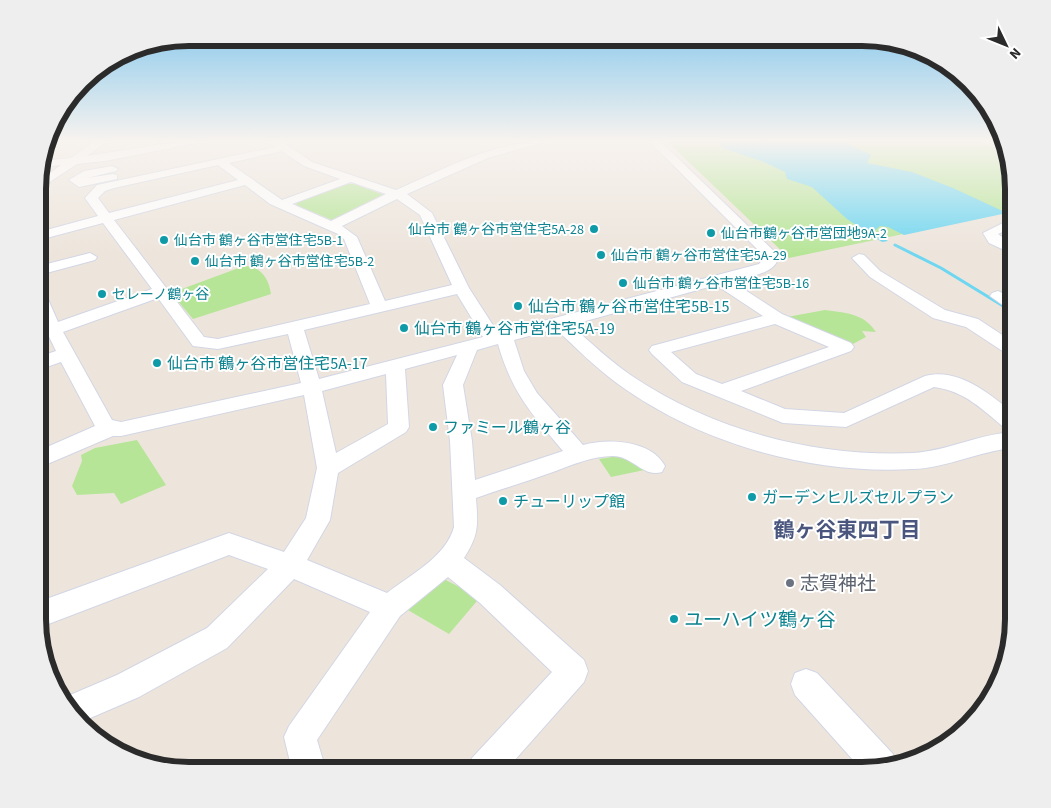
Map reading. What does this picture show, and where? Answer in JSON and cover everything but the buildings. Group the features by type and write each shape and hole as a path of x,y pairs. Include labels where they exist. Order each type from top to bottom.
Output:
{"street":[{"path":"124,179 102,188 91,198 198,342 218,344 461,288"},
{"path":"243,179 282,204 333,225 350,237 379,307"},
{"path":"282,204 350,179 397,194 410,200 426,213 461,288 489,341 515,371 529,397 579,455"},
{"path":"333,225 432,179"},
{"path":"46,316 105,425 121,429 312,387 719,280 764,267 771,261 772,256 693,179"},
{"path":"46,234 246,181"},
{"path":"1005,227 990,234 994,240 1005,245"},
{"path":"46,245 76,238"},
{"path":"860,258 874,274 939,314 972,324 1005,345"},
{"path":"46,269 85,260"},
{"path":"719,280 776,318 845,347 720,392"},
{"path":"53,330 159,292"},
{"path":"998,296 1005,300"},
{"path":"776,318 658,350 690,378 720,392 783,416 846,420 932,380 953,383 976,392 1004,417"},
{"path":"559,322 604,364 635,386 719,429 764,446 846,459 885,462 931,460 974,445 1004,441"},
{"path":"77,708 128,686 217,638 290,565 318,520 328,468 312,387 295,326"},
{"path":"307,761 300,737 390,607 448,561 463,540 466,527 464,493 453,385 489,341"},
{"path":"46,361 66,354"},
{"path":"328,468 399,427 395,365"},
{"path":"47,456 111,428"},
{"path":"464,493 579,455 614,448 642,456 654,466"},
{"path":"47,612 229,544 290,565 390,607"},
{"path":"448,561 490,594 574,671 492,761"},
{"path":"806,684 877,761"}],"green space":[{"path":"706,179 1004,179 1005,213 789,258"},
{"path":"346,184 354,184 387,196 343,217 332,220 296,205 298,202"},
{"path":"244,266 255,268 263,274 271,294 193,319 171,293"},
{"path":"825,310 860,317 876,332 862,331 866,337 851,345 787,317"},
{"path":"137,440 166,485 121,504 114,493 77,495 72,486 82,461 81,455 95,448"},
{"path":"625,455 649,469 611,477 599,459"},
{"path":"438,576 471,593 477,601 449,634 401,606"}],"water":[{"path":"787,179 929,179 1005,213 904,235 888,227 880,226 874,231 888,241 882,242 847,219 812,187"}],"waterway":[{"path":"895,245 941,268 1005,307"}],"place":[{"name":"仙台市 鶴ヶ谷市営住宅5A-28","path":"594,229"},
{"name":"仙台市鶴ヶ谷市営団地9A-2","path":"711,233"},
{"name":"仙台市 鶴ヶ谷市営住宅5B-1","path":"164,240"},
{"name":"仙台市 鶴ヶ谷市営住宅5A-29","path":"601,255"},
{"name":"仙台市 鶴ヶ谷市営住宅5B-2","path":"195,261"},
{"name":"仙台市 鶴ヶ谷市営住宅5B-16","path":"623,283"},
{"name":"セレーノ鶴ヶ谷","path":"102,294"},
{"name":"仙台市 鶴ヶ谷市営住宅5B-15","path":"518,306"},
{"name":"仙台市 鶴ヶ谷市営住宅5A-19","path":"404,328"},
{"name":"仙台市 鶴ヶ谷市営住宅5A-17","path":"157,363"},
{"name":"ファミール鶴ヶ谷","path":"433,427"},
{"name":"ガーデンヒルズセルプラン","path":"752,497"},
{"name":"チューリップ館","path":"503,501"},
{"name":"志賀神社","path":"790,583"},
{"name":"ユーハイツ鶴ヶ谷","path":"674,619"}],"district":[{"name":"鶴ヶ谷東四丁目","path":"847,530"}]}
